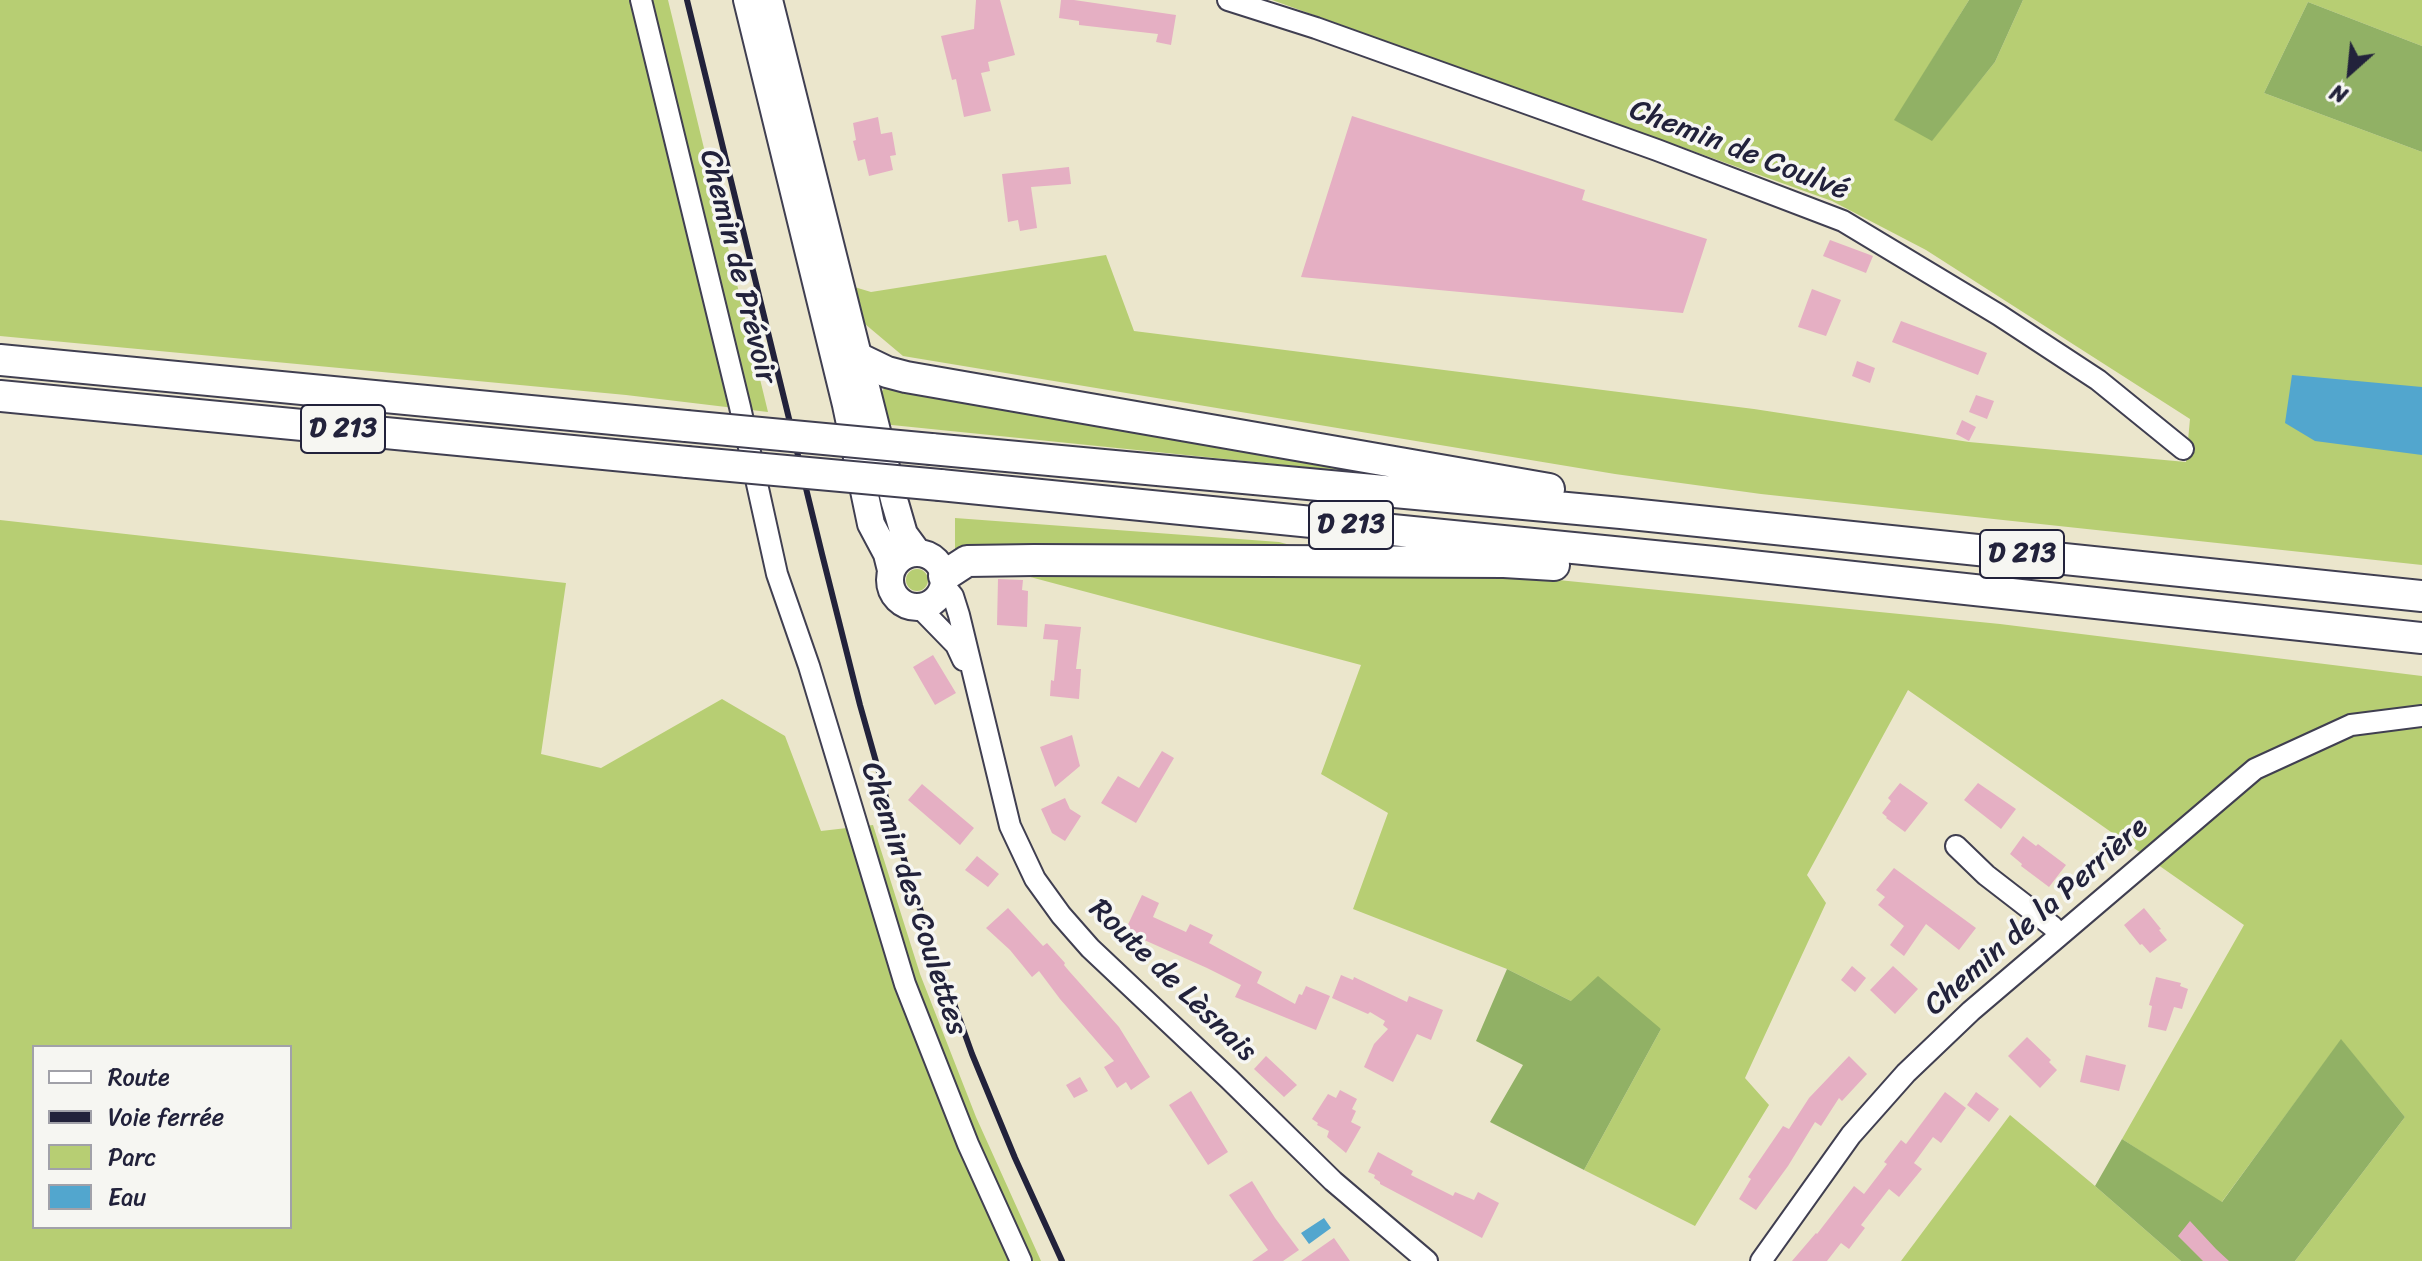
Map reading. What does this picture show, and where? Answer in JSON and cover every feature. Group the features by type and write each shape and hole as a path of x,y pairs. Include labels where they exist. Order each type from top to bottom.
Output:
{"highway":[{"path":"860,359 906,377 1580,494 1621,513"},
{"name":"D 213","path":"0,360 1621,513 2422,596"},
{"name":"D 213","path":"0,396 1762,567 2422,638"},
{"path":"944,580 967,561 1504,562 1713,577 1762,567"}],"main road":[{"path":"747,0 846,405 871,524 887,554 893,594 905,605 920,608 935,601 944,580 935,560 918,553 904,534 769,0"},
{"path":"891,570 902,557 918,553"}],"street":[{"name":"Chemin de Prévoir","path":"641,0 740,407 770,548"},
{"name":"Chemin de Coulvé","path":"1228,0 1316,28 1642,144 1843,221 1999,315 2098,380 2183,449"},
{"name":"Chemin des Coulettes","path":"770,548 905,984 968,1144 1021,1261"},
{"name":"Route de Lèsnais","path":"944,580 953,596 1010,826 1035,879 1090,948 1333,1181 1427,1261"},
{"name":"Route de Lèsnais","path":"920,608 956,645 974,681"},
{"name":"Chemin de la Perrière","path":"1761,1261 1851,1135 1906,1073 1971,1011 2255,769 2351,725 2422,716"},
{"path":"1956,846 1986,875 2060,935"}],"green space":[{"path":"0,0 668,0 768,412 626,395 0,336"},
{"path":"1272,0 1969,0 1895,120 1932,140 1995,62 2023,0 2422,0 2422,46 2308,2 2264,93 2422,152 2422,565 1761,494 1615,474 903,356 865,324 851,286 871,292 1106,255 1134,331 1754,409 1969,442 2186,462 2190,419 1926,250 1832,201"},
{"path":"1969,0 2023,0 1995,62 1932,141 1894,120"},
{"path":"2308,2 2422,46 2422,152 2264,93"},
{"path":"886,385 1363,465 1362,473 882,424 877,400"},
{"path":"955,518 1279,542 1404,575 1538,578 2000,624 2422,676 2422,1261 2295,1261 2405,1117 2341,1040 2221,1203 2122,1139 2244,925 1908,690 1807,875 1826,903 1745,1078 1769,1105 1695,1226 1584,1170 1661,1029 1571,1001 1507,969 1353,909 1388,813 1321,774 1361,665 955,557"},
{"path":"0,520 566,583 541,754 601,768 722,699 785,736 821,831 873,825 920,974 976,1117 1041,1261 0,1261"},
{"path":"917,569 925,572 928,580 925,588 917,591 909,588 906,580 909,572"},
{"path":"1507,969 1571,1001 1598,976 1661,1029 1584,1170 1490,1122 1523,1065 1476,1041"},
{"path":"2341,1039 2405,1117 2295,1261 2181,1261 2095,1186 2122,1139 2222,1202"},
{"path":"2010,1115 2095,1186 2181,1261 1901,1261"}],"water":[{"path":"2292,375 2422,387 2422,455 2315,441 2285,423"},
{"path":"1324,1218 1331,1228 1309,1244 1301,1233"}],"building":[{"path":"976,0 1000,0 1015,55 988,62 990,71 981,73 991,111 964,117 956,79 952,80 941,36 974,29"},
{"path":"1061,0 1176,15 1171,45 1156,42 1158,34 1079,25 1079,21 1059,18"},
{"path":"1352,116 1585,190 1582,200 1707,239 1683,313 1301,277"},
{"path":"878,117 881,134 892,132 896,155 890,156 893,170 869,176 865,159 858,161 853,123"},
{"path":"1069,167 1071,184 1031,187 1037,228 1020,231 1018,220 1008,222 1002,174"},
{"path":"1830,240 1873,256 1866,273 1823,256"},
{"path":"1812,289 1841,300 1826,336 1798,327"},
{"path":"1901,321 1987,353 1978,375 1892,342"},
{"path":"1857,361 1875,368 1870,383 1852,376"},
{"path":"1976,395 1994,401 1987,419 1969,412"},
{"path":"1962,420 1976,427 1969,441 1956,434"},
{"path":"998,579 1023,580 1022,590 1028,591 1027,627 997,625"},
{"path":"1045,624 1081,627 1076,669 1081,669 1079,699 1050,696 1058,640 1043,639"},
{"path":"933,655 956,693 935,705 913,667"},
{"path":"1072,735 1080,766 1055,787 1040,747"},
{"path":"1162,751 1174,758 1136,823 1101,803 1118,776 1139,788"},
{"path":"1900,783 1928,803 1905,832 1882,813 1891,801 1888,798"},
{"path":"1978,783 2016,809 2001,829 1964,800"},
{"path":"922,784 974,828 960,845 908,800"},
{"path":"1065,798 1070,809 1081,816 1065,841 1052,833 1041,809"},
{"path":"2023,836 2066,865 2049,887 2010,854"},
{"path":"977,856 999,874 988,887 965,870"},
{"path":"1894,868 1976,928 1959,950 1926,924 1904,956 1890,945 1904,926 1878,905 1885,897 1876,890"},
{"path":"1142,895 1159,903 1153,917 1186,932 1190,924 1213,935 1209,943 1262,972 1257,983 1295,1004 1306,986 1330,996 1316,1030 1235,997 1241,985 1207,968 1142,939 1141,943 1123,935"},
{"path":"1008,908 1043,946 1047,943 1119,1027 1150,1077 1131,1090 1126,1082 1117,1088 1104,1067 1114,1061 1039,971 1032,977 1010,950 986,928"},
{"path":"2144,908 2167,940 2150,953 2124,925"},
{"path":"1852,966 1866,978 1855,992 1841,980"},
{"path":"1893,966 1918,989 1895,1014 1870,990"},
{"path":"1341,975 1353,980 1354,977 1407,1002 1409,996 1443,1010 1431,1040 1417,1034 1393,1082 1364,1067 1374,1044 1388,1029 1383,1025 1385,1021 1370,1012 1368,1014 1332,998"},
{"path":"2156,977 2181,983 2180,986 2188,989 2182,1009 2174,1007 2166,1031 2148,1027 2152,1006 2149,1005"},
{"path":"2027,1037 2057,1070 2040,1088 2008,1056"},
{"path":"2086,1055 2126,1065 2119,1091 2080,1082"},
{"path":"1266,1056 1297,1085 1284,1097 1254,1069"},
{"path":"1849,1056 1867,1074 1842,1101 1839,1098 1821,1126 1815,1122 1756,1210 1739,1199 1751,1179 1748,1177 1783,1126 1789,1129 1809,1098"},
{"path":"1080,1077 1088,1091 1074,1098 1066,1085"},
{"path":"1340,1090 1357,1099 1351,1122 1361,1127 1346,1153 1327,1137 1329,1131 1312,1119 1328,1094 1336,1098"},
{"path":"1191,1091 1228,1152 1208,1165 1169,1105"},
{"path":"1945,1092 1966,1108 1941,1143 1933,1137 1914,1163 1922,1169 1899,1197 1889,1189 1861,1225 1865,1228 1849,1249 1841,1243 1827,1261 1792,1261 1854,1186 1864,1194 1901,1140 1906,1144"},
{"path":"1976,1092 1999,1109 1989,1122 1967,1105"},
{"path":"1378,1152 1413,1171 1411,1175 1453,1196 1455,1192 1474,1200 1478,1192 1499,1203 1482,1238 1380,1184 1375,1175 1368,1172"},
{"path":"1252,1181 1299,1250 1283,1261 1252,1261 1268,1250 1229,1195"},
{"path":"2190,1221 2229,1261 2203,1261 2178,1236"},
{"path":"1334,1238 1350,1261 1301,1261"}],"railway":[{"path":"687,0 822,554 895,829 972,1054 1062,1261"}]}
